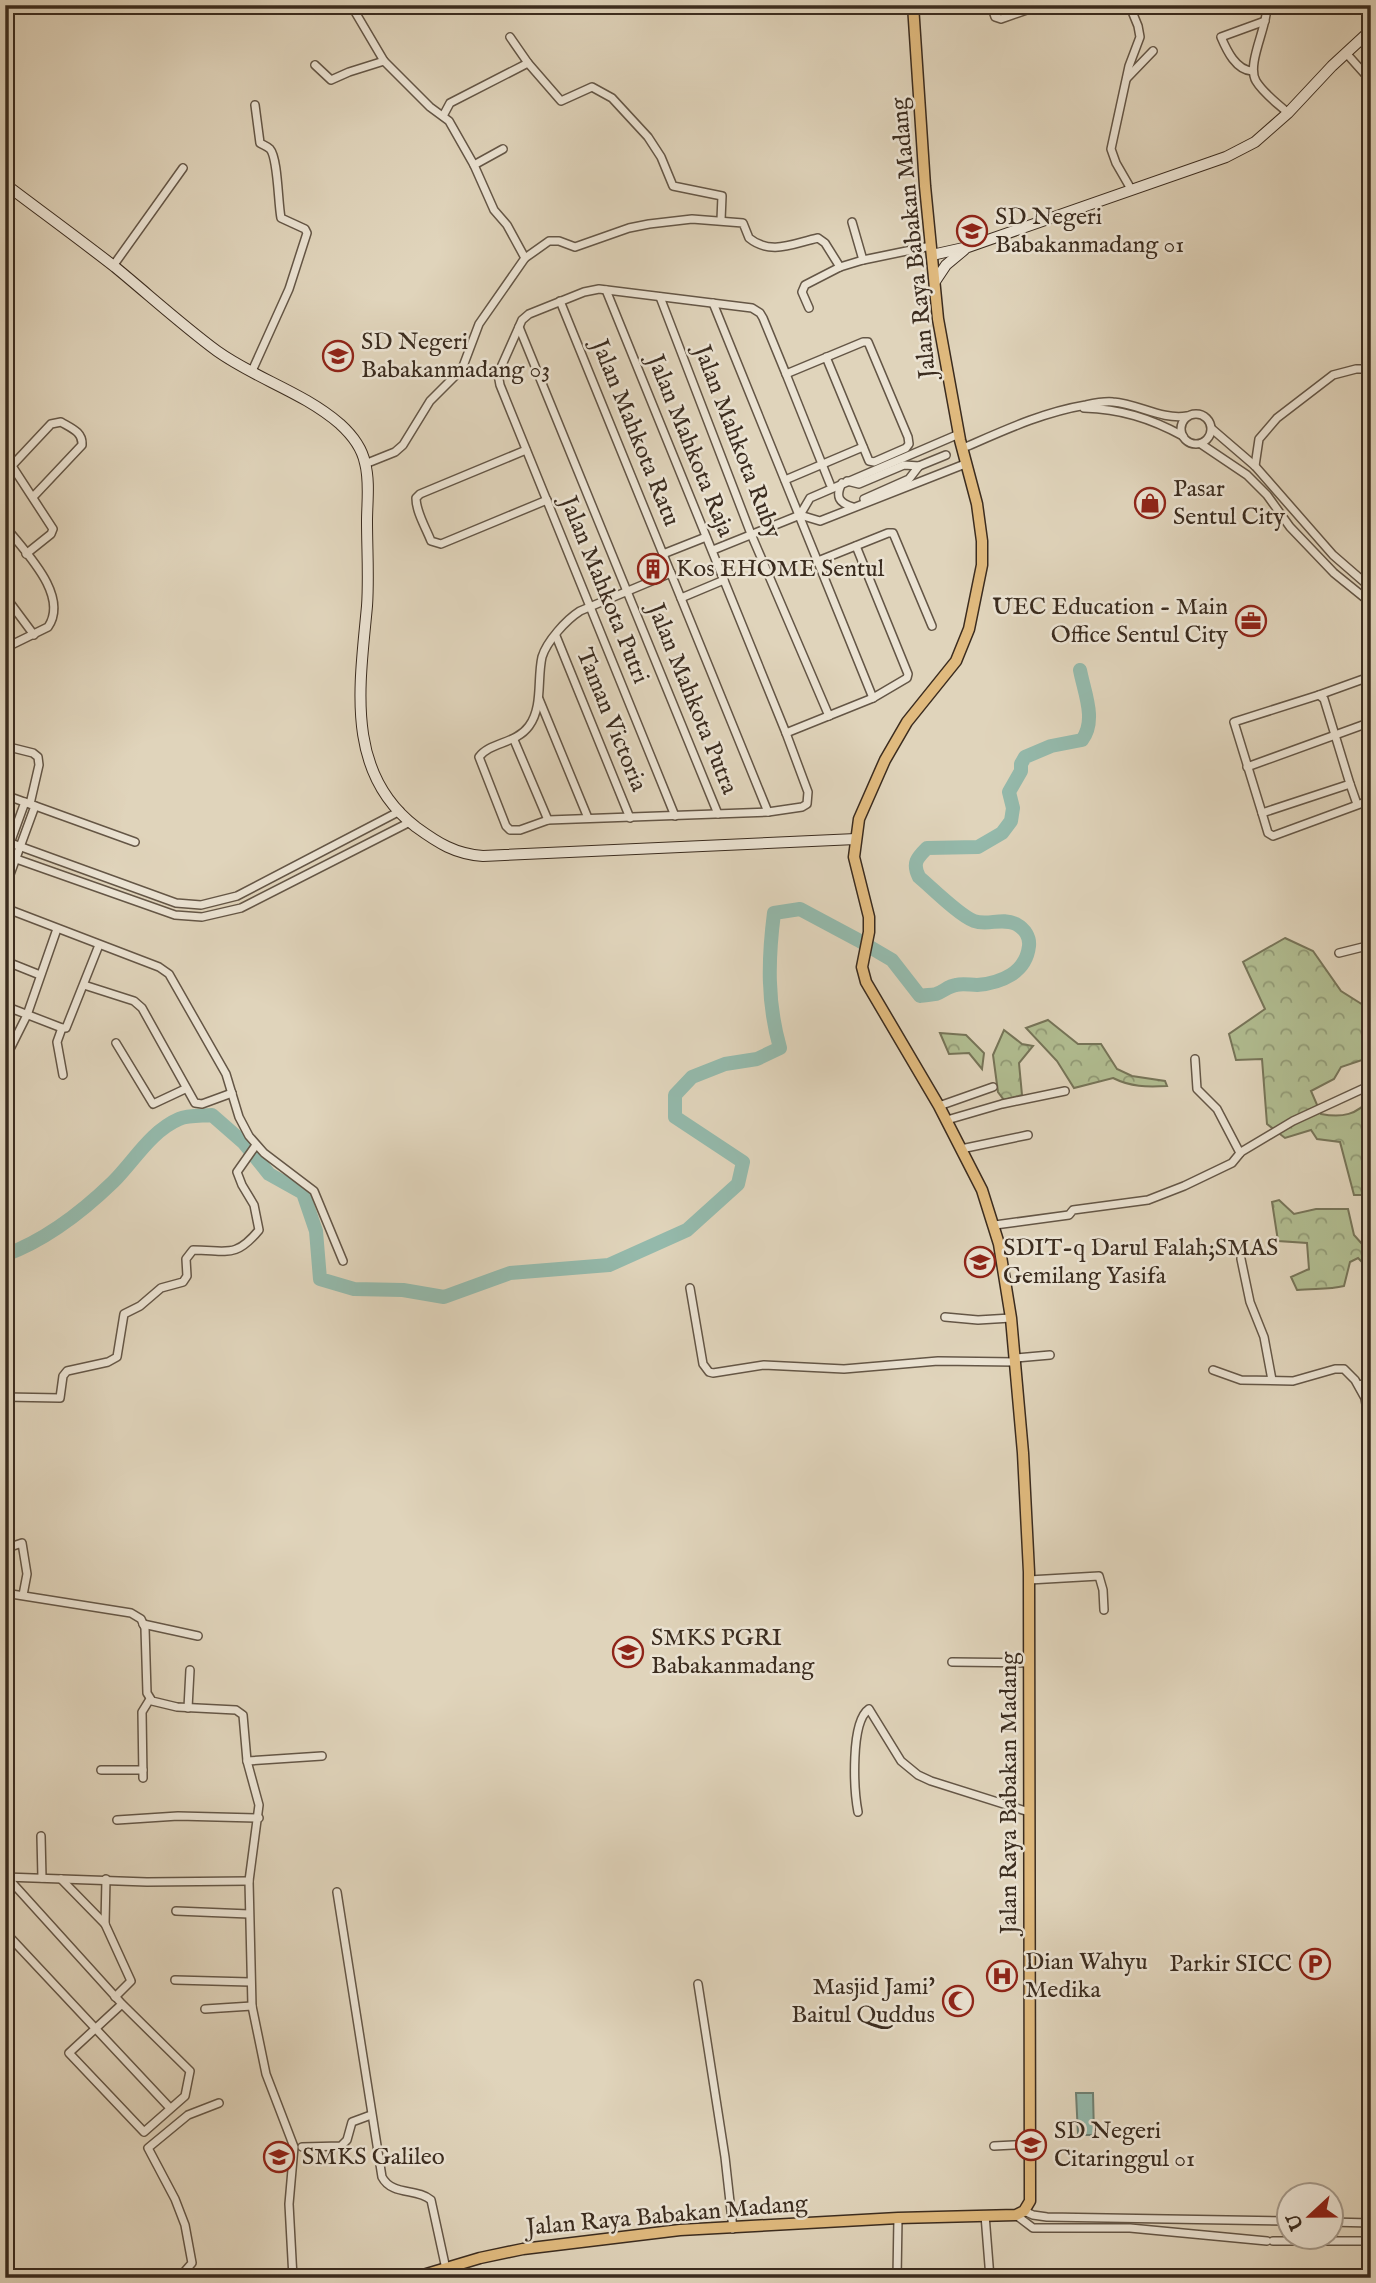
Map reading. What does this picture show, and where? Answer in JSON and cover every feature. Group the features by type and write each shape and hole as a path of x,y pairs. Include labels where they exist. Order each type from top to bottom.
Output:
{"main road":[{"name":"Jalan Raya Babakan Madang","path":"413,2278 480,2258 523,2249 680,2231 898,2218 1021,2216 1030,2201 1029,1580 1016,1360 1011,1318 995,1226 982,1190 947,1120 866,982 862,967 869,917 856,867 859,819 867,798 907,722 956,661 968,628 982,565 977,504 965,464 938,319 913,5"}],"street":[{"path":"991,5 995,17 1001,19 1041,5"},
{"path":"1267,5 1252,71 1259,85 1287,113"},
{"path":"353,9 384,61 454,128 494,210 505,222 525,258"},
{"path":"1130,9 1140,37 1127,78 1111,149 1131,189"},
{"path":"1252,71 1238,66 1221,37 1265,21"},
{"path":"809,308 803,287 840,267 863,260 968,247 1226,157 1255,142 1371,30"},
{"path":"510,37 528,63 562,102 592,87 612,98 656,148 673,186 722,196 721,220"},
{"path":"1127,78 1153,51"},
{"path":"1346,53 1371,81"},
{"path":"315,65 331,80 384,61"},
{"path":"443,116 450,103 528,63"},
{"path":"251,371 289,289 307,233 305,229 281,218 274,160 271,150 260,143 255,105"},
{"path":"474,165 503,149"},
{"path":"113,266 183,168"},
{"path":"5,184 113,266 216,350 302,396 351,435 366,464 367,603 360,663 360,715 364,743 374,771 388,797 410,822 444,846 459,853 483,856 856,839"},
{"path":"366,464 395,452 403,445 430,401 462,369 479,324 525,258 544,243 554,240 575,247 642,225 692,219 721,220 743,223 749,239 767,247 787,247 816,238 821,239 840,267"},
{"path":"852,222 863,260"},
{"path":"936,280 946,265 968,247"},
{"path":"519,327 529,314 592,290 752,308 760,313 830,484"},
{"name":"Jalan Mahkota Raja","path":"606,290 786,733"},
{"name":"Jalan Mahkota Ruby","path":"660,297 751,534 829,716"},
{"name":"Jalan Mahkota Ratu","path":"560,301 768,812"},
{"path":"713,303 873,698"},
{"name":"Jalan Mahkota Putri","path":"519,327 498,379 675,816"},
{"name":"Jalan Mahkota Putra","path":"519,327 718,814"},
{"path":"786,374 826,357 863,342 868,342 909,441 906,448 874,462 868,459 826,357"},
{"path":"1255,466 1259,439 1277,418 1334,375 1356,369 1371,369"},
{"path":"968,446 1032,418 1069,407 1111,401 1138,406 1163,416 1201,414 1209,419 1212,429 1255,466 1333,555 1371,588"},
{"path":"1069,407 1128,413 1164,425 1192,444 1201,444 1247,475 1267,495 1290,527 1334,573 1371,603"},
{"path":"1183,436 1182,424 1187,416"},
{"path":"5,473 53,422 61,422 81,436 81,447 33,497"},
{"path":"1201,444 1209,438 1212,429"},
{"path":"800,515 810,498 959,434"},
{"path":"785,480 863,447"},
{"path":"526,450 420,494 416,503 431,541 441,544 547,500"},
{"path":"845,482 859,484 904,465 919,466 946,455"},
{"path":"713,550 800,515 820,521 965,464"},
{"path":"12,466 52,526 53,532 26,554"},
{"path":"856,507 864,499 909,479 919,466"},
{"path":"845,482 838,491 839,499 844,505 856,507"},
{"path":"5,526 46,582 55,602 51,623 5,649"},
{"path":"818,561 893,533 932,626"},
{"path":"663,554 706,537"},
{"path":"786,733 873,698 905,682 908,674 856,546"},
{"name":"Taman Victoria","path":"671,573 574,615 543,655 534,718 514,740 484,752 479,757 506,826 510,830 520,830 548,820 768,812 802,807 809,799 786,733"},
{"path":"681,598 724,580"},
{"path":"5,596 34,635"},
{"name":"Taman Victoria","path":"556,636 630,818"},
{"path":"1369,677 1237,719 1234,726 1268,833 1273,836 1371,800"},
{"path":"1319,695 1324,699 1357,804"},
{"path":"538,696 588,818"},
{"path":"1247,766 1371,722"},
{"path":"514,740 548,820"},
{"path":"5,746 33,753 38,757 39,765 20,847 5,888"},
{"path":"1262,813 1350,784"},
{"path":"5,795 135,842"},
{"path":"30,804 8,842 5,856 175,915 202,917 241,908 410,822"},
{"path":"8,842 176,903 201,905 237,896 400,811"},
{"path":"5,908 159,967 169,974 226,1074 244,1126 255,1147 314,1191 343,1261"},
{"path":"6,1057 27,1015 57,929"},
{"path":"5,1006 62,1028 69,1026 99,945"},
{"path":"1339,953 1371,945"},
{"path":"5,961 40,975"},
{"path":"84,985 139,1004 192,1100 198,1104 232,1093"},
{"path":"62,1028 57,1042 63,1075"},
{"path":"116,1043 153,1104 185,1088"},
{"path":"1195,1059 1198,1089 1217,1109 1240,1153"},
{"path":"995,1226 1069,1215 1073,1210 1148,1200 1232,1163 1240,1153 1293,1121 1371,1085"},
{"path":"939,1106 993,1087"},
{"path":"947,1120 1002,1104 1066,1091"},
{"path":"961,1149 1028,1135"},
{"path":"5,1397 60,1398 63,1376 67,1371 108,1362 117,1357 121,1348 124,1314 140,1306 161,1287 183,1282 187,1276 186,1259 193,1250 231,1252 250,1241 259,1230 259,1224 254,1205 238,1175 255,1147"},
{"path":"1241,1259 1250,1302 1264,1337 1272,1380"},
{"path":"690,1288 703,1364 713,1373 774,1364 844,1369 1016,1360 1050,1355"},
{"path":"945,1317 978,1320 1011,1318"},
{"path":"1213,1370 1241,1380 1293,1381 1344,1369 1359,1385 1367,1404 1371,1436"},
{"path":"1359,1385 1371,1382"},
{"path":"23,1595 27,1574 22,1543 10,1547 5,1592 23,1595 124,1610 138,1616 144,1624 147,1693 150,1699 167,1706 241,1712 244,1718 247,1761 257,1796 259,1818 249,1881 252,2006 266,2074 298,2147 289,2204 293,2278"},
{"path":"1029,1580 1099,1576 1104,1610"},
{"path":"144,1624 198,1636"},
{"path":"952,1662 1030,1663"},
{"path":"188,1708 190,1670"},
{"path":"101,1770 143,1774 142,1712 150,1699"},
{"path":"858,1812 853,1782 855,1755 861,1719 865,1710 869,1709 901,1761 918,1775 1028,1812"},
{"path":"247,1761 322,1756"},
{"path":"117,1820 178,1816 259,1818"},
{"path":"10,1818 6,1877 115,1997 190,2071 185,2096 144,2132 69,2053 122,2004"},
{"path":"41,1836 42,1878"},
{"path":"6,1877 147,1882 249,1881"},
{"path":"61,1879 105,1924 131,1981 115,1997"},
{"path":"105,1924 106,1879"},
{"path":"337,1892 370,2115 382,2177 391,2188 425,2195 433,2204 446,2269"},
{"path":"176,1911 249,1914"},
{"path":"5,1932 170,2108"},
{"path":"175,1980 250,1982"},
{"path":"698,1984 725,2157 733,2229"},
{"path":"205,2009 252,2006"},
{"path":"186,2278 185,2271 192,2263 185,2225 175,2199 148,2148 188,2115 219,2103"},
{"path":"298,2147 341,2146 347,2140 352,2122 370,2115"},
{"path":"994,2146 1030,2144"},
{"path":"985,2215 990,2278"},
{"path":"1021,2216 1274,2221"},
{"path":"1021,2216 1033,2228 1046,2229 1130,2228 1270,2241 1371,2241"},
{"path":"898,2218 898,2278"},
{"path":"1344,2222 1371,2223"}],"green space":[{"path":"1285,938 1313,951 1341,991 1371,1010 1371,1057 1341,1067 1334,1079 1311,1091 1321,1114 1329,1115 1355,1112 1371,1098 1371,1180 1366,1185 1368,1195 1354,1195 1340,1142 1317,1139 1311,1130 1285,1138 1267,1124 1262,1059 1236,1060 1229,1034 1265,1009 1243,962"},
{"path":"1048,1020 1078,1044 1101,1044 1117,1069 1132,1076 1165,1081 1167,1086 1139,1086 1113,1078 1074,1088 1057,1061 1026,1028"},
{"path":"1004,1030 1022,1044 1033,1046 1019,1063 1022,1095 1004,1100 998,1092 993,1055"},
{"path":"940,1033 966,1035 984,1053 982,1069 969,1053 949,1054"},
{"path":"1279,1200 1294,1214 1316,1209 1348,1209 1354,1235 1371,1254 1371,1271 1358,1258 1350,1262 1344,1286 1297,1290 1291,1277 1309,1269 1307,1243 1278,1241 1272,1202"}],"shaded area":[{"path":"1076,2093 1093,2093 1094,2135 1078,2135"}],"waterway":[{"path":"5,1255 49,1233 89,1204 113,1182 151,1139 169,1124 187,1117 212,1115 244,1143 269,1174 303,1193 316,1231 320,1279 354,1289 403,1290 444,1297 510,1273 609,1265 687,1230 738,1184 743,1162 675,1117 675,1095 692,1077 725,1064 757,1059 780,1048 770,981 774,913 800,909 858,940 892,960 920,996 936,994 959,984 995,982 1011,975 1023,963 1029,943 1022,928 1011,922 984,923 968,918 919,877 916,864 927,848 978,847 1002,833 1011,821 1013,808 1009,792 1021,771 1025,757 1051,746 1082,740 1089,724 1089,715 1080,670"}],"place":[{"name":"SD Negeri Babakanmadang 01","path":"972,231"},
{"name":"SD Negeri Babakanmadang 03","path":"338,356"},
{"name":"Pasar Sentul City","path":"1150,503"},
{"name":"Kos EHOME Sentul","path":"653,569"},
{"name":"UEC Education - Main Office Sentul City","path":"1251,621"},
{"name":"SDIT-q Darul Falah;SMAS Gemilang Yasifa","path":"980,1262"},
{"name":"SMKS PGRI Babakanmadang","path":"628,1652"},
{"name":"Parkir SICC","path":"1315,1964"},
{"name":"Dian Wahyu Medika","path":"1002,1976"},
{"name":"Masjid Jami' Baitul Quddus","path":"958,2001"},
{"name":"SD Negeri Citaringgul 01","path":"1031,2145"},
{"name":"SMKS Galileo","path":"279,2157"}]}
